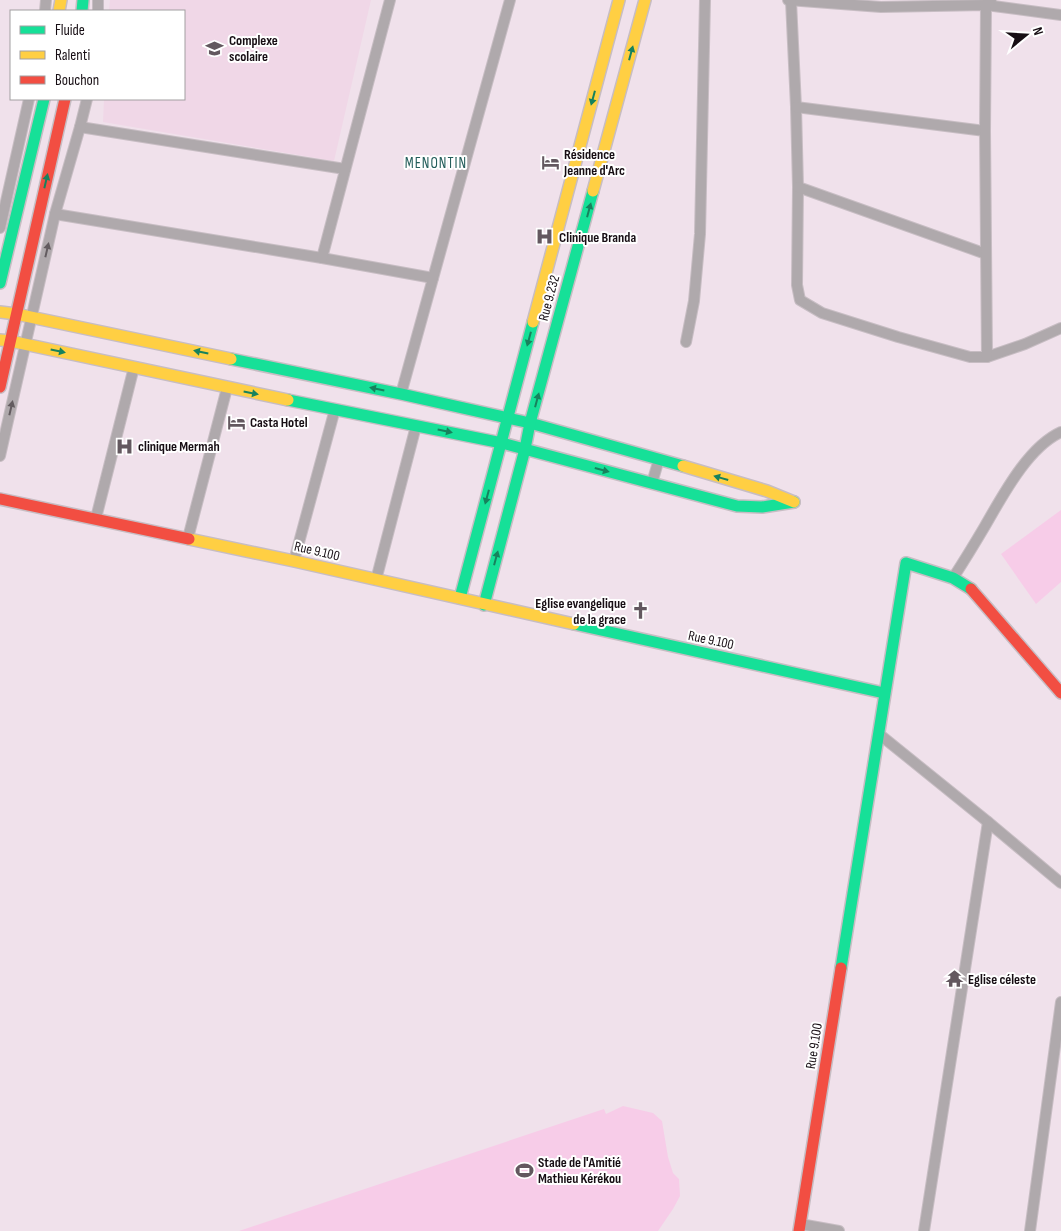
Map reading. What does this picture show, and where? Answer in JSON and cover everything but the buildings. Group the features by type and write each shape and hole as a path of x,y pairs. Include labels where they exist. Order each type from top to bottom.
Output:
{"main road":[{"name":"Rue 9.232","path":"460,598 619,0"},
{"name":"Rue 9.232","path":"484,605 525,449 530,423 645,0"},
{"path":"0,283 44,100"},
{"path":"0,387 5,341 16,314 65,100"},
{"path":"0,312 32,317 401,394 530,423 767,491 794,502 762,507 738,506 502,443 226,388 5,341"},
{"name":"Rue 9.100","path":"0,499 294,560 484,605 884,693 800,1228"},
{"path":"884,693 906,563 954,578 971,590 1061,693"}],"street":[{"path":"322,258 390,0"},
{"path":"401,394 510,0"},
{"path":"686,342 694,301 700,234 705,0"},
{"path":"1061,16 989,3 881,7 789,0 796,107 798,187 797,285 800,300 822,312 898,337 970,357 987,357 1025,344 1061,328"},
{"path":"987,357 984,131 989,3"},
{"path":"0,228 29,100"},
{"path":"0,456 55,214 87,100"},
{"path":"796,107 984,131"},
{"path":"80,127 345,169"},
{"path":"798,187 986,254"},
{"path":"55,214 433,278"},
{"path":"96,518 134,367"},
{"path":"188,538 226,388"},
{"path":"294,560 335,409"},
{"path":"376,580 416,426"},
{"path":"954,578 1004,492 1026,461 1052,436 1061,432"},
{"path":"652,483 659,459"},
{"path":"879,734 1061,883"},
{"path":"924,1231 988,822"},
{"path":"1030,1231 1061,1002"},
{"path":"800,1228 839,1231"}],"shaded area":[{"path":"110,0 371,0 334,161 103,122 104,100 185,100 185,10 109,10"},
{"path":"1061,510 1061,582 1036,604 1001,554"},
{"name":"Stade de l'Amitié Mathieu Kérékou","path":"623,1106 653,1113 662,1121 668,1157 673,1173 679,1179 680,1196 658,1231 239,1231 604,1109 606,1114"}],"traffic: fast":[{"path":"82,10 83,0"},
{"path":"0,283 44,100"},
{"path":"484,605 525,449 530,423 593,191"},
{"path":"460,598 533,322"},
{"path":"231,359 530,423 683,466"},
{"path":"288,400 502,443 737,506 762,507 794,502"},
{"path":"841,968 906,563 953,578 971,589"},
{"path":"574,624 884,693"}],"traffic: slow":[{"path":"59,10 61,0"},
{"path":"533,322 619,0"},
{"path":"593,191 645,0"},
{"path":"0,312 231,359"},
{"path":"0,340 288,400"},
{"path":"683,466 767,491 794,502"},
{"path":"189,539 574,624"}],"traffic: jam":[{"path":"0,387 65,100"},
{"path":"0,499 189,539"},
{"path":"971,589 1061,693"},
{"path":"799,1231 841,968"}],"place":[{"name":"Complexe scolaire","path":"215,48"},
{"name":"Résidence Jeanne d'Arc","path":"550,162"},
{"name":"Clinique Branda","path":"545,237"},
{"name":"Casta Hotel","path":"236,422"},
{"name":"clinique Mermah","path":"124,446"},
{"name":"Eglise evangelique de la grace","path":"640,611"},
{"name":"Eglise céleste","path":"954,979"},
{"name":"Stade de l'Amitié Mathieu Kérékou","path":"524,1170"}],"district":[{"name":"MENONTIN","path":"436,163"}]}
